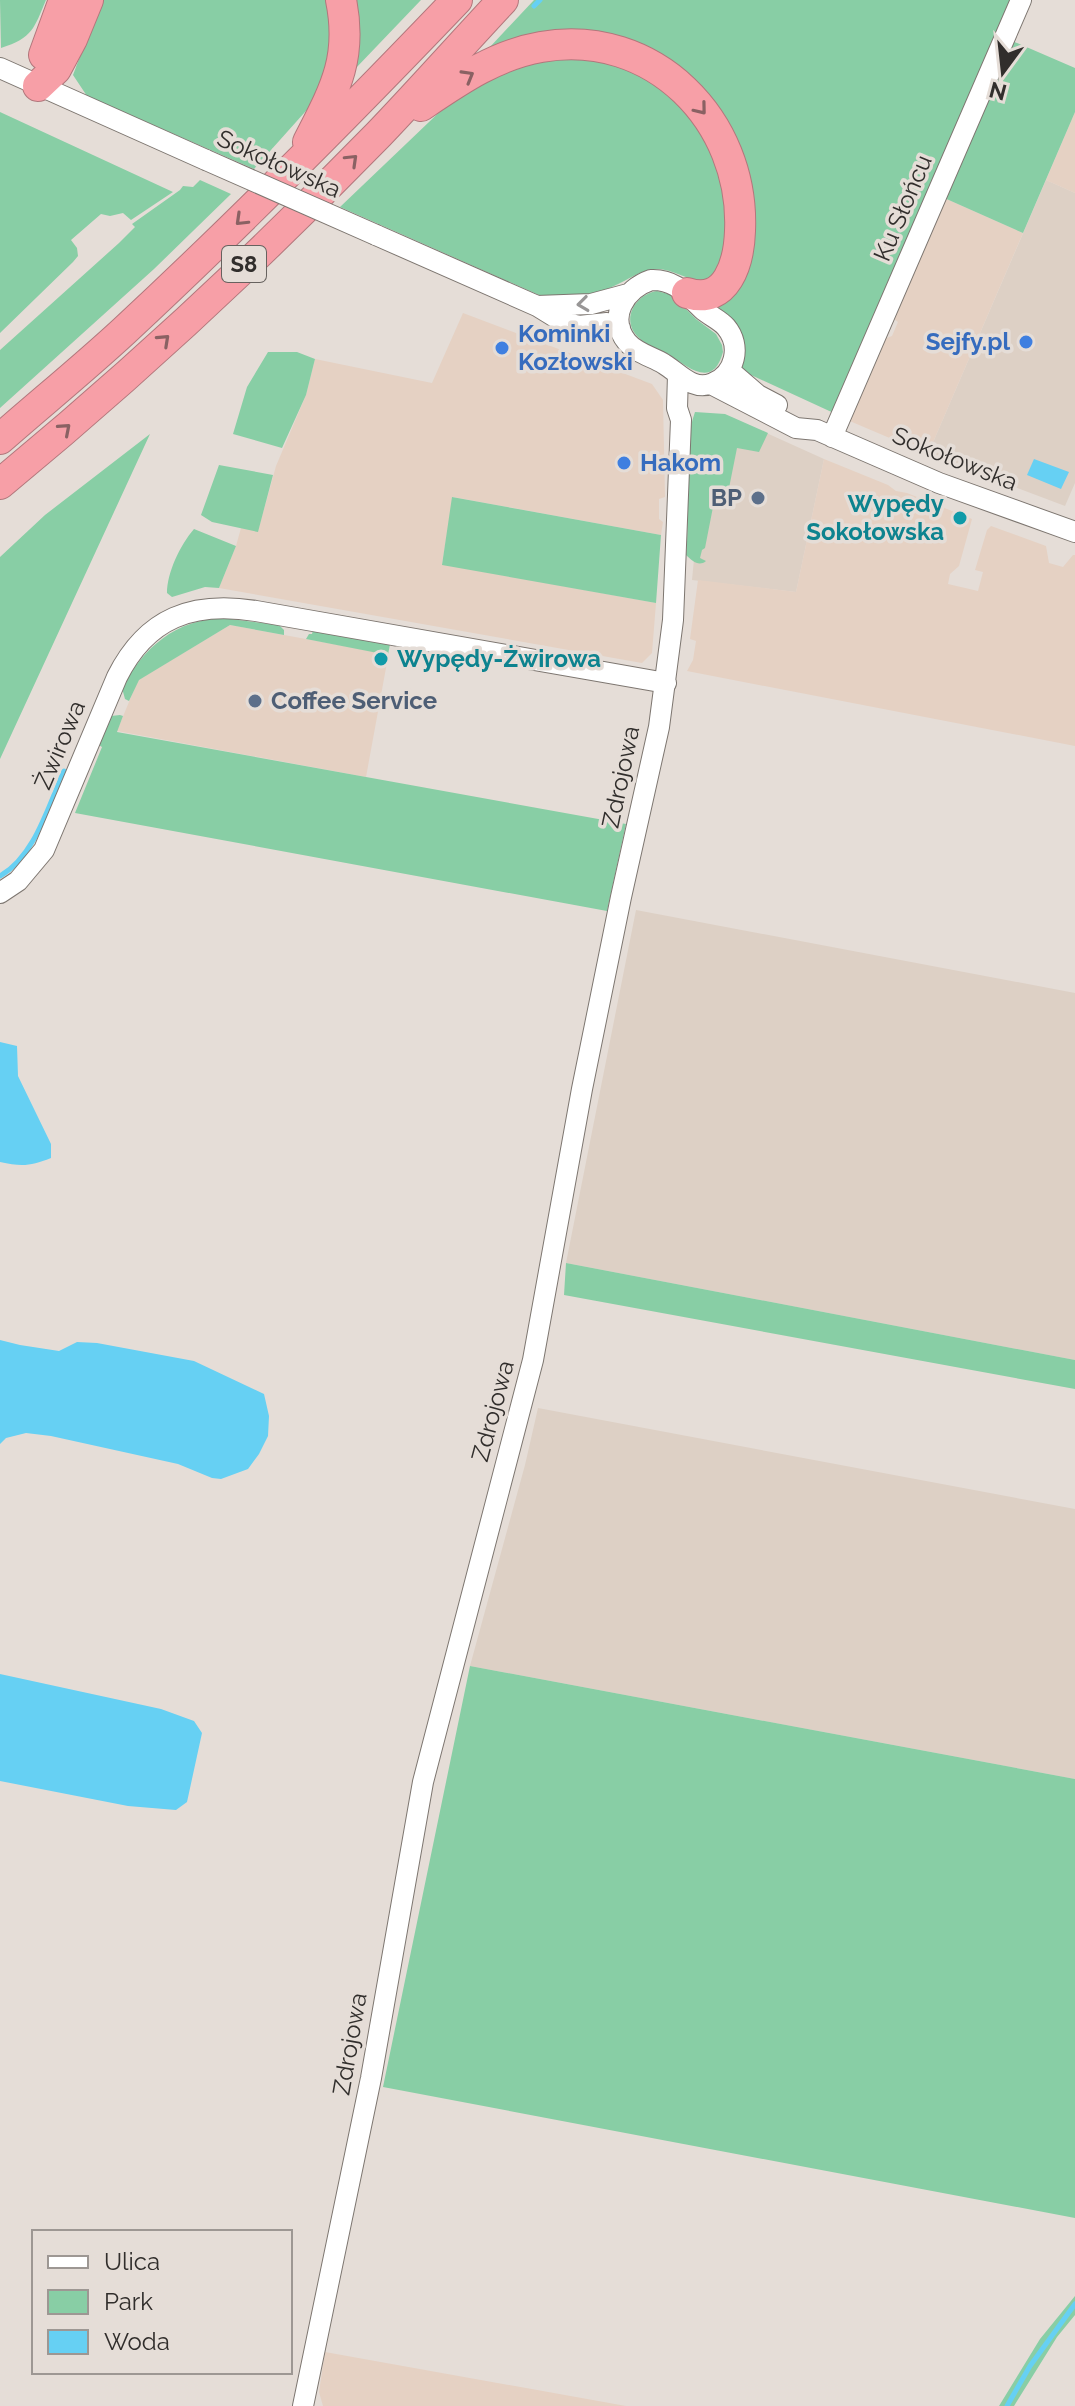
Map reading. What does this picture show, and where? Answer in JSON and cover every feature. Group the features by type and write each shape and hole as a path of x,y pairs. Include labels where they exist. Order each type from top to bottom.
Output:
{"highway":[{"path":"38,86 41,63 64,0"},
{"path":"38,86 56,69 88,0"},
{"path":"297,165 328,103 344,59 345,19 341,0"},
{"name":"S8","path":"0,439 121,333 297,165 457,0"},
{"name":"S8","path":"0,484 117,384 247,262 379,134 503,0"},
{"path":"379,134 455,83 498,59 530,49 556,45 588,46 645,62 684,90 700,106 721,137 740,198 740,233 735,269 728,280 709,294 698,297 687,293"}],"street":[{"name":"Ku Słońcu","path":"824,434 1021,0"},
{"name":"Sokołowska","path":"0,68 537,306 570,325 607,323 620,328"},
{"path":"681,420 708,385 729,370 735,355 731,333 687,293 670,282 656,280 644,283 628,294 620,308 620,328 628,343 691,383 708,385"},
{"name":"Sokołowska","path":"537,306 591,304 628,294"},
{"name":"Sokołowska","path":"729,370 758,395 799,415 824,434"},
{"name":"Zdrojowa","path":"303,2406 371,2078 423,1782 533,1360 582,1089 659,727 677,569 681,420 677,408 678,375"},
{"name":"Sokołowska","path":"708,385 796,428 824,434 948,486 1075,532"},
{"name":"Żwirowa","path":"0,893 18,881 44,850 123,665 140,643 171,619 211,607 239,608 666,683"}],"shaded area":[{"path":"1075,112 1075,193 1046,180"},
{"name":"Sejfy.pl","path":"1046,180 1075,193 1075,483 1065,506 928,454"},
{"path":"942,197 1023,233 928,454 906,440 899,442 845,419 879,341 892,336 898,322 890,316"},
{"path":"463,313 652,384 663,400 665,497 659,499 659,519 663,522 661,535 453,497 442,564 656,603 652,653 642,663 219,588 241,528 258,531 276,466 306,395 315,359 432,383"},
{"path":"731,417 824,459 796,592 692,580 696,539"},
{"path":"824,459 896,491 972,519 959,566 950,574 948,584 978,591 983,572 975,570 991,526 1046,546 1049,563 1063,567 1075,555 1075,746 687,671 693,660 696,641 690,639 698,580 796,592"},
{"name":"Coffee Service","path":"230,625 377,652 388,657 366,777 117,731 138,680"},
{"path":"636,910 1075,993 1075,1360 566,1263"},
{"path":"538,1408 1075,1509 1075,1779 470,1666"},
{"path":"325,2352 626,2406 323,2406 319,2392"}],"green space":[{"path":"0,0 46,0 31,31 20,40 1,48"},
{"path":"101,0 329,0 336,19 328,70 313,103 254,169 87,96 73,75"},
{"path":"354,0 421,0 355,69"},
{"path":"534,0 1016,0 838,415 751,375 746,378 742,368 744,346 717,309 717,304 753,233 664,60 493,51 489,48"},
{"path":"1010,40 1075,68 1075,112 1023,233 942,197"},
{"path":"590,56 663,83 727,168 724,267 704,283 655,269 596,292 568,296 539,295 340,207 451,101 513,63"},
{"path":"0,112 173,192 131,220 123,213 110,216 101,214 71,240 78,256 73,262 0,333"},
{"path":"200,180 231,194 154,269 0,408 0,350 119,243 135,227 132,224 183,186 193,187"},
{"path":"657,291 672,295 716,334 723,352 713,370 707,373 692,370 645,343 633,330 630,323 633,308 643,297"},
{"path":"268,352 297,352 315,359 306,395 282,448 233,434 247,387"},
{"path":"695,412 725,414 768,433 759,452 737,448 729,488 725,488 724,493 717,492 717,496 726,498 724,509 713,507 700,558 706,561 701,563 686,555 688,446"},
{"path":"150,434 0,759 0,557 45,515"},
{"path":"219,465 273,475 258,532 212,522 201,515"},
{"path":"452,497 661,535 656,603 442,565"},
{"path":"194,529 236,546 219,588 205,587 172,597 167,593 172,568"},
{"path":"223,618 279,625 284,635 230,625 139,680 129,701 125,699 122,688 131,673 163,638 190,624"},
{"path":"313,630 390,644 388,655 306,639"},
{"path":"111,716 123,716 117,732 626,824 607,911 75,813 102,747 97,744"},
{"path":"566,1263 1075,1360 1075,1389 564,1295"},
{"path":"470,1666 1075,1779 1075,2218 383,2087"},
{"path":"1075,2296 1075,2315 1057,2337 1014,2406 999,2406 1040,2339"}],"water":[{"path":"1034,459 1069,472 1061,489 1027,475"},
{"path":"0,1042 17,1046 18,1076 51,1144 51,1158 38,1163 14,1165 0,1162"},
{"path":"0,1340 59,1351 77,1342 97,1343 194,1361 264,1394 269,1416 268,1436 248,1469 221,1479 178,1464 51,1436 26,1433 6,1438 0,1444"},
{"path":"0,1674 161,1709 194,1721 202,1733 187,1802 176,1810 128,1806 0,1781"}],"waterway":[{"path":"534,6 540,0"},
{"path":"0,876 23,856 31,843 64,771"},
{"path":"1007,2406 1030,2366 1075,2304"}],"place":[{"name":"Sejfy.pl","path":"1026,342"},
{"name":"Kominki Kozłowski","path":"502,348"},
{"name":"Hakom","path":"624,463"},
{"name":"BP","path":"758,498"},
{"name":"Wypędy Sokołowska","path":"960,518"},
{"name":"Wypędy-Żwirowa","path":"381,659"},
{"name":"Coffee Service","path":"255,701"}]}
